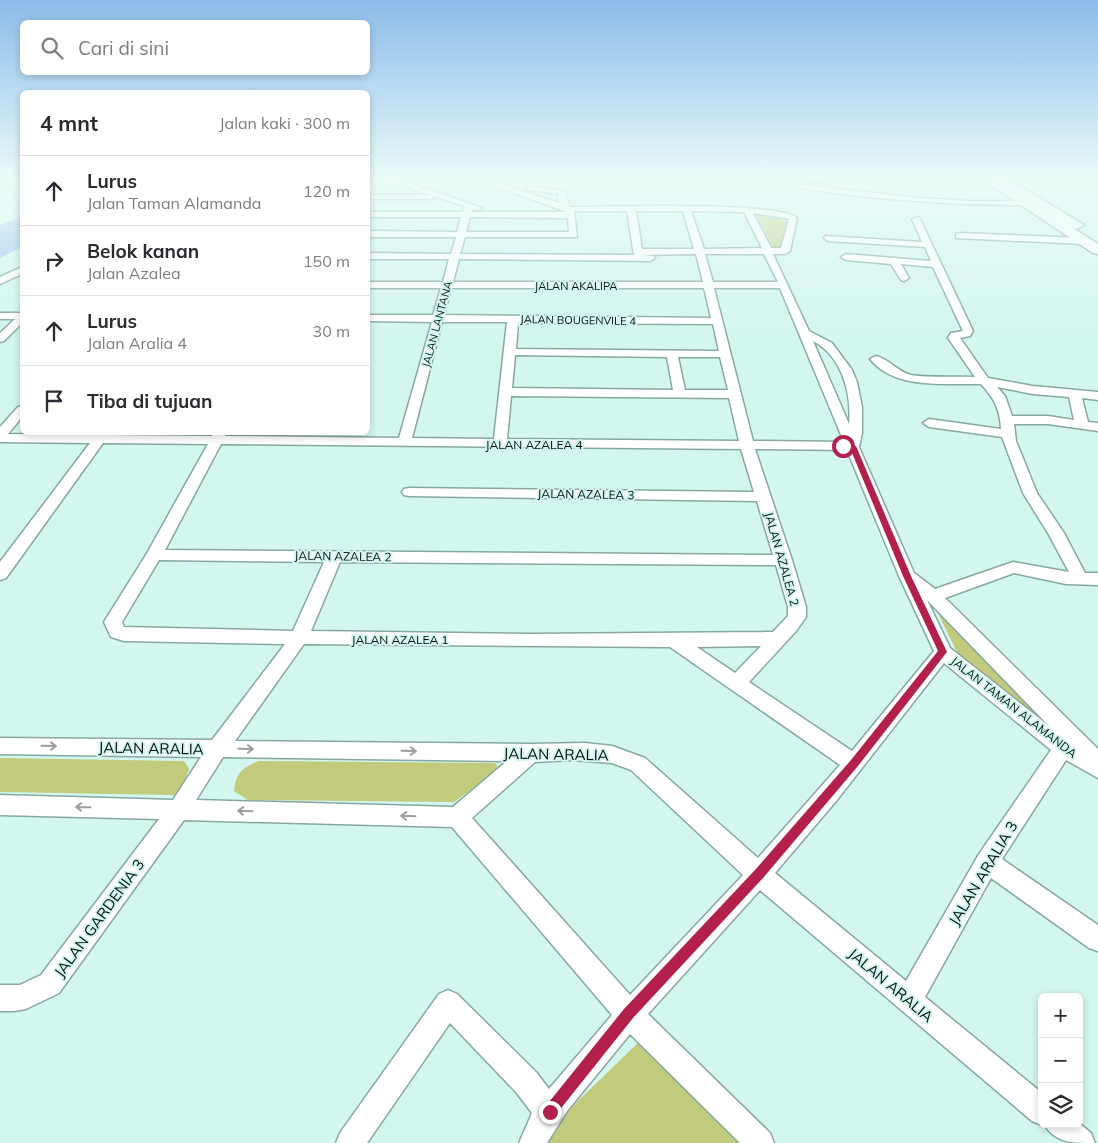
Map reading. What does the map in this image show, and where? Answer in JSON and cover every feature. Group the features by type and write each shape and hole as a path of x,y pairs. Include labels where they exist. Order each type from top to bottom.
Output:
{"main road":[{"path":"1076,230 1091,241 1098,251"}],"street":[{"name":"JALAN LANTANA","path":"404,442 462,230"},
{"path":"571,230 575,246"},
{"path":"635,230 639,255"},
{"name":"JALAN AZALEA 2","path":"692,230 747,445 798,607 797,617 737,683"},
{"name":"JALAN TAMAN ALAMANDA","path":"757,230 805,332 907,576 943,652 1063,748 1098,769"},
{"path":"370,234 461,235 575,246 639,255 700,255 786,250 790,230"},
{"path":"921,230 968,332 955,335 954,338 984,381 999,396 1030,493 1056,533 1080,578"},
{"path":"959,236 1091,241"},
{"path":"828,238 928,244"},
{"path":"370,256 456,256 575,246"},
{"path":"982,246 1098,251"},
{"path":"846,257 938,264"},
{"path":"894,261 904,278"},
{"path":"0,282 20,271"},
{"path":"0,282 20,283"},
{"name":"JALAN AKALIPA","path":"370,285 784,285"},
{"path":"0,316 20,317"},
{"name":"JALAN BOUGENVILE 4","path":"370,318 717,321"},
{"path":"0,339 20,319"},
{"path":"500,443 513,319"},
{"path":"805,332 831,347 854,388 857,426 853,446"},
{"path":"509,352 724,354"},
{"path":"672,354 680,394"},
{"path":"876,359 889,369 908,378 984,381 1032,390 1098,396"},
{"path":"505,392 735,394"},
{"path":"1074,393 1082,424"},
{"path":"0,437 20,412"},
{"path":"929,423 1008,427 1048,420 1098,428"},
{"path":"0,574 102,436"},
{"name":"JALAN AZALEA 4","path":"0,437 307,437 404,442 853,446"},
{"path":"154,555 218,437"},
{"name":"JALAN AZALEA 3","path":"409,492 764,497"},
{"name":"JALAN AZALEA 2","path":"154,555 784,560"},
{"name":"JALAN AZALEA 1","path":"154,555 113,622 118,632 124,634 299,638 675,641 776,639"},
{"path":"179,809 217,749 299,638 334,556"},
{"path":"933,596 1013,567 1066,578 1098,578"},
{"path":"907,576 933,596 1098,762"},
{"path":"675,641 854,763"},
{"path":"533,1143 538,1129 550,1112 629,1014 759,874 854,763 943,652"},
{"name":"JALAN ARALIA","path":"0,746 530,753 606,752 623,757 638,764 759,874 1038,1108"},
{"name":"JALAN ARALIA 3","path":"909,1001 987,862 1063,748"},
{"path":"1,806 456,817 530,753"},
{"name":"JALAN GARDENIA 3","path":"0,998 10,999 31,996 50,984 179,809"},
{"path":"456,817 629,1014 760,1143"},
{"path":"987,862 1098,938"},
{"path":"350,1143 448,1003 526,1082 550,1112"},
{"path":"1063,1128 1081,1143"}],"green space":[{"path":"764,230 790,230 786,250 774,250"},
{"path":"933,603 1066,734 987,683 957,652"},
{"path":"0,758 184,761 189,769 183,786 175,795 0,792"},
{"path":"259,761 495,763 499,769 454,802 248,800 234,791 236,779 244,769"},
{"path":"641,1040 745,1143 547,1143 552,1126"}],"water":[{"path":"0,230 20,230 20,248 0,258"}],"route":[{"path":"550,1112 629,1014 759,874 854,763 943,652 907,576 853,446 843,446"}]}
